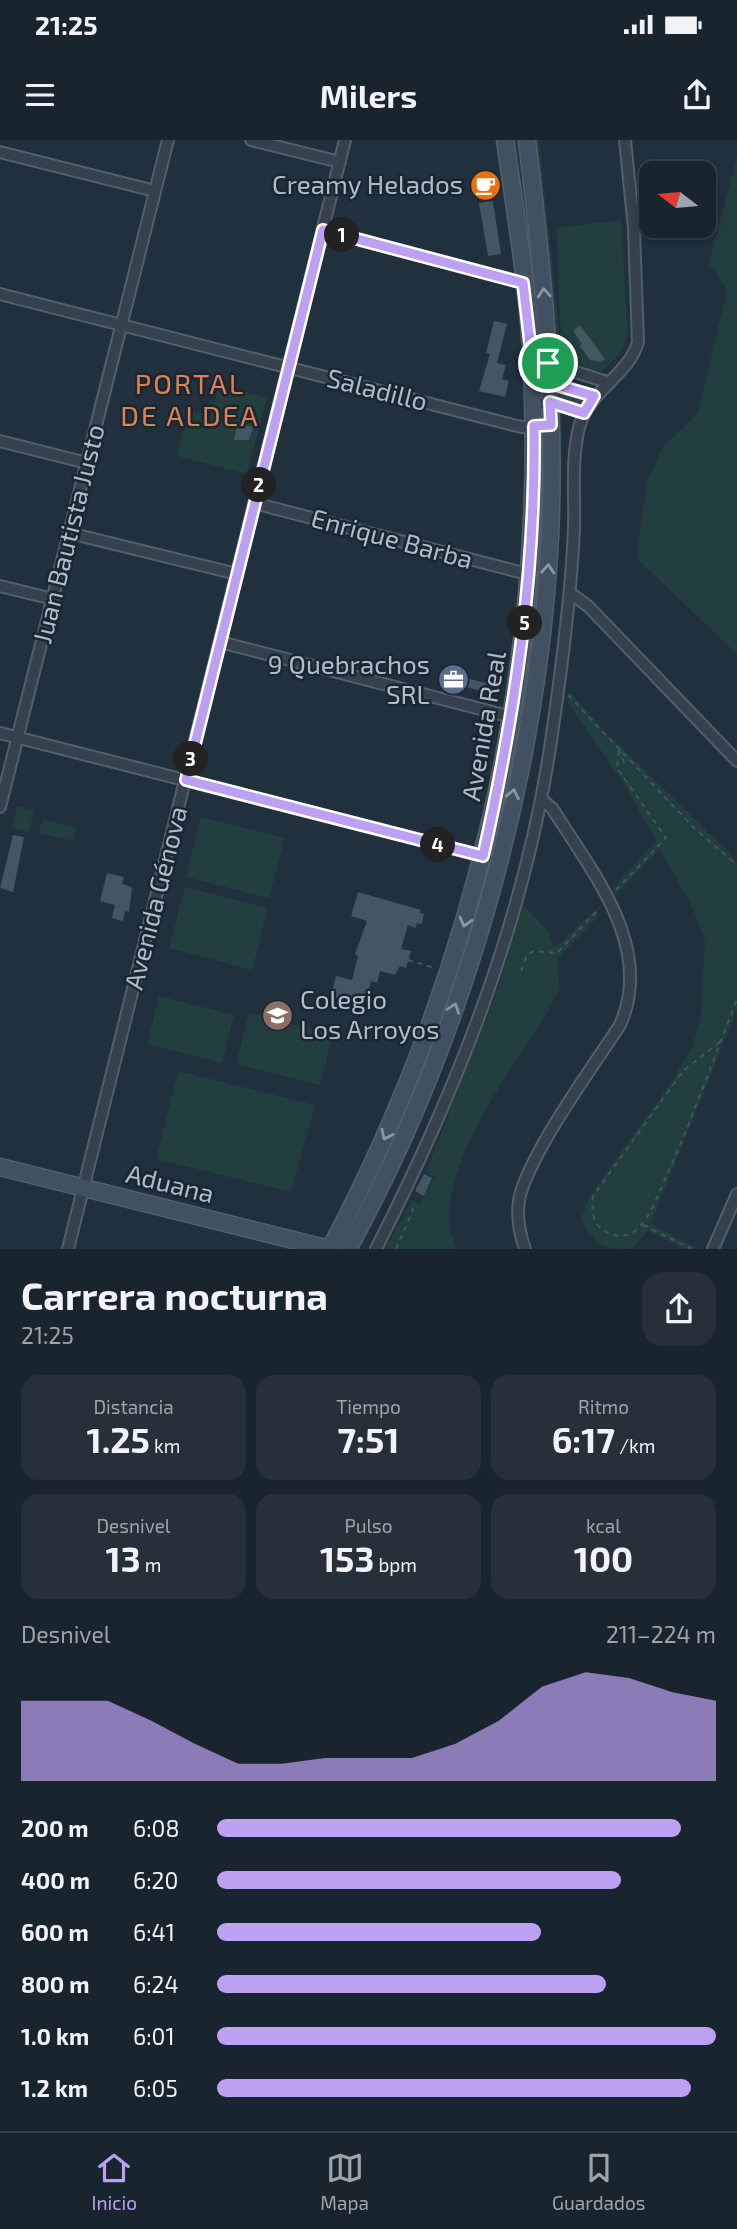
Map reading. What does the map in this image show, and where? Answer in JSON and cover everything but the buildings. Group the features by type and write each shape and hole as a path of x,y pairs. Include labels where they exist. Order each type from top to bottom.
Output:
{"main road":[{"name":"Avenida Real","path":"505,140 523,283 540,362"},
{"name":"Avenida Real","path":"348,1249 379,1191 434,1065 473,951 491,858 531,575 533,404 540,382 543,280 527,140"},
{"name":"Avenida Real","path":"330,1249 390,1126 449,972 491,858 526,730 542,632 550,535 550,402 540,382"},
{"name":"Aduana","path":"0,1167 330,1249"}],"street":[{"name":"Juan Bautista Justo","path":"0,807 168,140"},
{"path":"251,140 340,162"},
{"name":"Avenida Génova","path":"68,1249 345,140"},
{"path":"376,1249 404,1195 467,1048 522,885 541,799 558,688 569,593 577,436 589,404 632,355 638,342 634,229 625,140"},
{"path":"0,152 155,191"},
{"path":"323,230 523,283"},
{"name":"Saladillo","path":"0,294 522,427 551,425"},
{"path":"540,362 607,382"},
{"path":"540,382 589,404"},
{"path":"533,404 550,402 562,395 589,404"},
{"path":"0,441 87,463"},
{"name":"Enrique Barba","path":"254,503 531,575"},
{"path":"69,533 237,574"},
{"path":"0,586 52,599"},
{"path":"569,593 588,606 737,761"},
{"path":"220,642 512,717"},
{"path":"0,733 491,858"},
{"path":"524,1249 518,1218 522,1186 539,1154 620,1025 630,1003 632,964 627,941 607,900 552,808 541,799"},
{"path":"713,1249 737,1194"}],"path":[{"path":"558,688 573,698 696,830 737,864"},
{"path":"619,748 625,765"},
{"path":"522,971 527,955 534,951 557,953 666,838 617,768 619,748"},
{"path":"408,960 449,972"},
{"path":"720,1042 683,1070 593,1196 592,1216 600,1228 613,1236 626,1236 642,1224 679,1147 737,999"},
{"path":"396,1249 413,1210 404,1195"},
{"path":"642,1224 692,1249"}],"green space":[{"path":"508,140 524,140 542,350 537,351"},
{"path":"527,140 539,140 562,356 556,228 621,220 628,335 620,354 601,372 563,359 566,365 572,367 562,413 560,524 551,632 542,703 513,844 473,981 424,1115 359,1249 348,1249 453,1012 526,730 552,463"},
{"path":"737,155 737,654 636,558 647,481 663,447 698,413 727,290 709,264"},
{"path":"219,385 267,398 247,474 177,456 189,410 211,416"},
{"path":"543,430 548,436 537,652 495,852 490,850 538,432"},
{"path":"569,690 599,725 737,861 737,1010 651,1224 700,1249 685,1249 648,1231 631,1249 612,1248 595,1240 581,1219 588,1198 670,1084 692,1048 700,1020 705,941 691,904 660,849 615,896 612,889 656,841 625,785 568,703"},
{"path":"17,806 34,810 29,832 12,828"},
{"path":"201,817 285,838 269,898 186,877"},
{"path":"42,819 77,828 74,841 39,833"},
{"path":"486,864 491,865 448,1014 443,1013 419,1077 424,1080 347,1240 342,1237 455,967 459,969 479,904 474,902"},
{"path":"185,887 268,908 252,970 169,948"},
{"path":"523,905 547,930 555,948 596,909 598,917 558,958 559,988 550,1008 485,1111 459,1167 449,1223 456,1249 385,1249 412,1200 420,1205 434,1177 426,1172 498,988"},
{"path":"159,996 234,1015 222,1063 147,1044"},
{"path":"249,1013 333,1034 320,1085 236,1064"},
{"path":"178,1071 315,1105 291,1192 156,1159"}],"place":[{"name":"Creamy Helados","path":"486,185"},
{"name":"9 Quebrachos SRL","path":"453,680"},
{"name":"Colegio Los Arroyos","path":"277,1015"}],"district":[{"name":"PORTAL DE ALDEA","path":"190,400"}],"route":[{"path":"323,230 523,283 532,360 548,363 549,383 594,396 584,413 550,402 551,425 534,426 531,575 527,609 506,750 483,856 186,780 323,230"}]}
